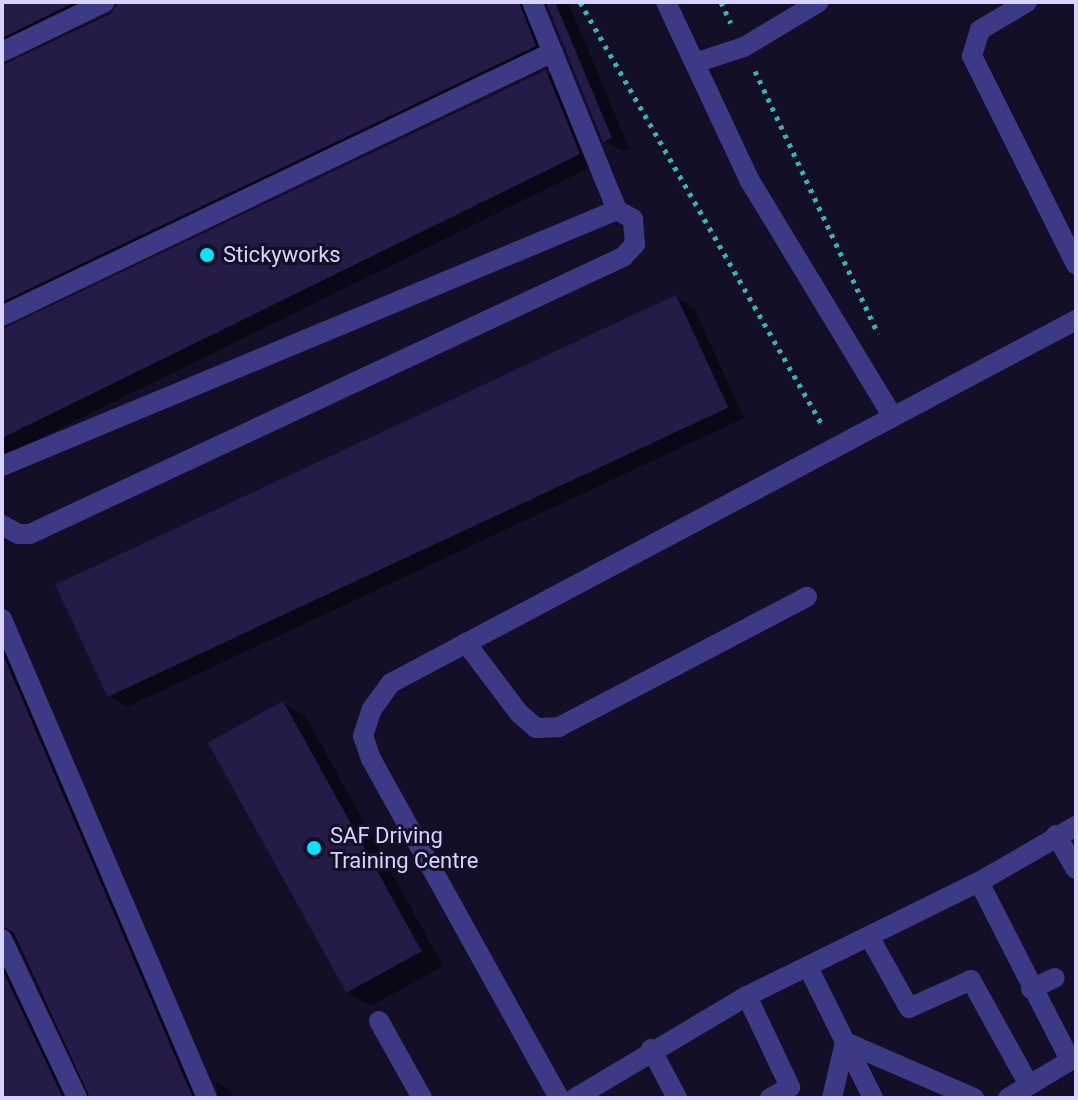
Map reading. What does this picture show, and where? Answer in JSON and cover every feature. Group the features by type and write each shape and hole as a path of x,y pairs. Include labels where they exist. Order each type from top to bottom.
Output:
{"lane":[{"path":"2,52 105,2"},
{"path":"2,525 18,534 30,534 623,257 635,244 633,219 617,210 532,2"},
{"path":"666,2 750,181 891,414"},
{"path":"695,63 744,47 819,2"},
{"path":"1027,2 980,30 972,56 1076,265"},
{"path":"2,316 553,52"},
{"path":"2,466 617,210"},
{"path":"559,1098 363,736 372,709 391,683 891,414 1076,320"},
{"path":"466,643 519,713 536,728 559,727 807,597"},
{"path":"2,619 207,1098"},
{"path":"575,1098 651,1049 747,996 979,882 1076,826"},
{"path":"1056,835 1076,869"},
{"path":"979,882 1031,989 1073,1059 1008,1098"},
{"path":"870,938 909,1008 971,980 1029,1085"},
{"path":"2,939 77,1098"},
{"path":"808,967 873,1098"},
{"path":"1031,989 1055,978"},
{"path":"747,996 790,1087 770,1098"},
{"path":"379,1021 422,1098"},
{"path":"832,1098 845,1042"},
{"path":"845,1042 974,1098"},
{"path":"651,1049 677,1098"}],"path":[{"path":"580,2 834,445"},
{"path":"744,47 884,347"}],"building":[{"path":"2,2 75,2 2,38"},
{"path":"118,2 519,2 536,46 2,302 2,65 111,14"},
{"path":"546,2 555,2 612,138 603,142"},
{"path":"546,70 580,154 2,438 2,329"},
{"path":"676,295 728,407 108,697 55,584"},
{"path":"2,652 193,1098 90,1098 14,933 2,926"},
{"name":"SAF Driving Training Centre","path":"283,701 422,951 346,993 208,743"},
{"path":"2,969 63,1098 2,1098"}],"place":[{"name":"Stickyworks","path":"207,255"},
{"name":"SAF Driving Training Centre","path":"314,848"}]}
